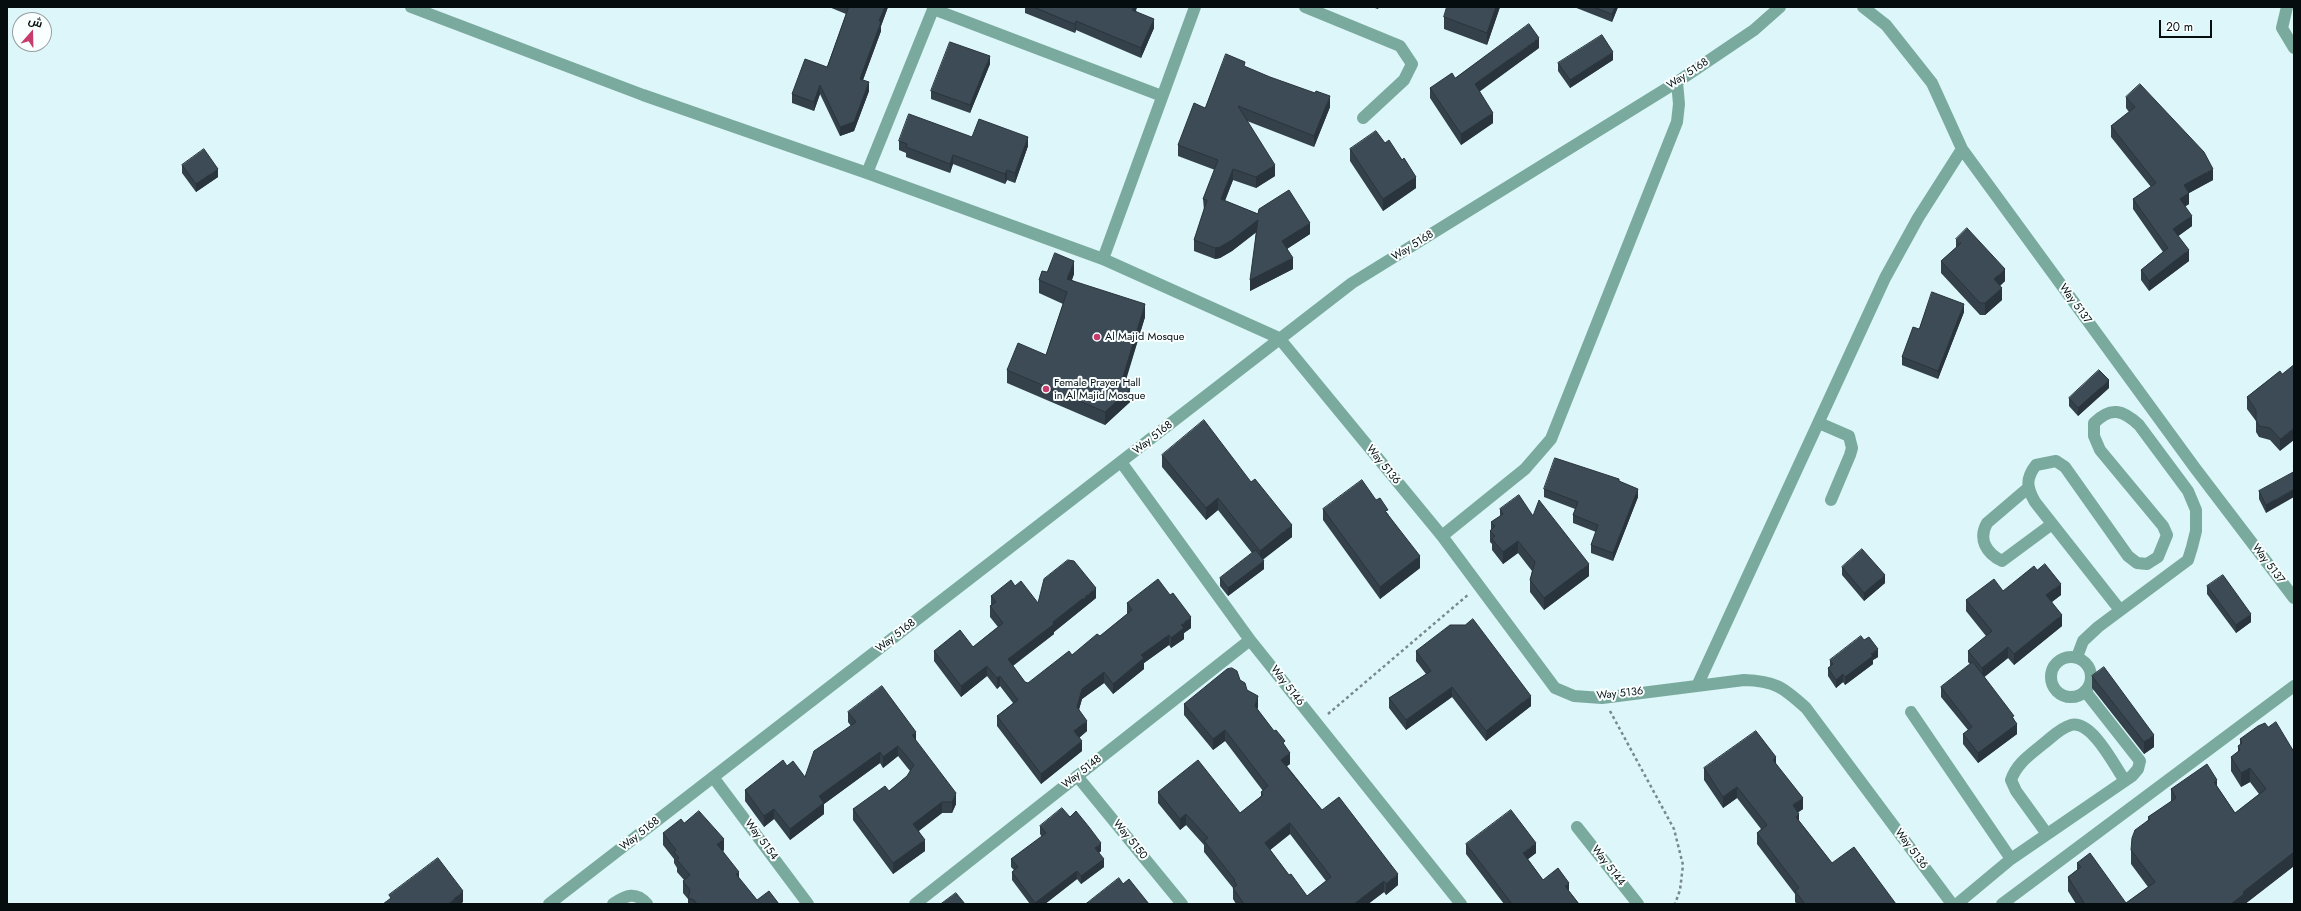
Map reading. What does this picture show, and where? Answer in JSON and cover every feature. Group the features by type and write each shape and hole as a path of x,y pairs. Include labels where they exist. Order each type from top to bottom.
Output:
{"street":[{"path":"411,7 643,95 867,173 1103,259 1279,338"},
{"path":"1103,259 1195,7"},
{"path":"1305,7 1400,46 1412,64 1404,80 1363,118"},
{"name":"Way 5168","path":"549,904 1352,283 1677,82 1754,30 1780,7"},
{"name":"Way 5137","path":"1863,7 1886,25 1932,83 1962,149 2190,462 2294,598"},
{"path":"2288,7 2282,28 2294,48"},
{"path":"867,173 933,8 1162,96"},
{"path":"1442,536 1525,469 1552,439 1677,122 1679,104 1677,82"},
{"path":"1698,684 1885,278 1918,218 1962,149"},
{"name":"Way 5136","path":"1279,338 1442,536 1478,587 1555,688 1574,696 1602,698 1698,684 1744,680 1766,681 1788,692 1806,708 1952,904"},
{"path":"2077,657 2083,641 2098,627 2188,560 2196,531 2196,510 2188,491 2139,425 2129,416 2114,411 2103,414 2094,423 2094,436 2100,450 2163,526 2167,535 2158,557 2147,564 2137,563 2128,556 2065,467 2056,461 2036,465 2029,475 2028,488 2035,502 2120,610"},
{"path":"1819,423 1849,436 1852,448 1831,500"},
{"name":"Way 5146","path":"1121,462 1250,640 1461,904"},
{"path":"2028,488 1987,523 1983,530 1982,542 1992,556 2002,561 2010,557 2052,524"},
{"name":"Way 5148","path":"915,904 1250,640"},
{"path":"2077,657 2088,665 2091,679 2085,691 2072,697 2059,693 2051,681 2052,668 2063,658 2077,657"},
{"path":"2002,904 2294,686"},
{"path":"1957,904 2011,858 2125,781 2138,768 2140,761 2085,691"},
{"path":"1911,712 2011,858"},
{"path":"2047,834 2016,791 2011,780 2014,771 2022,761 2060,730 2070,725 2080,724 2092,731 2125,781"},
{"name":"Way 5150","path":"1077,776 1182,904"},
{"name":"Way 5154","path":"713,777 808,904"},
{"name":"Way 5144","path":"1577,827 1638,904"},
{"path":"614,904 622,897 633,895 639,896 647,904"}],"path":[{"path":"1316,723 1478,587"},
{"path":"1602,698 1674,829 1683,865 1680,890 1674,904"}],"building":[{"path":"849,7 885,7 860,79 869,82 854,122 840,127 820,85 814,102 792,94 805,59 827,67"},
{"path":"1034,7 1134,7 1132,10 1154,19 1141,48 1076,21 1075,24"},
{"path":"1447,7 1496,7 1487,33 1444,17"},
{"path":"1594,7 1615,7 1612,14"},
{"path":"1529,24 1539,38 1475,84 1493,113 1461,134 1430,88 1452,73 1455,78"},
{"path":"1602,35 1613,52 1570,80 1558,63"},
{"path":"950,42 990,56 970,105 931,91"},
{"path":"1226,54 1245,62 1244,66 1270,77 1315,93 1316,91 1330,96 1314,136 1238,106 1275,165 1256,177 1233,169 1221,199 1258,214 1259,209 1289,190 1310,223 1282,241 1293,258 1250,280 1258,220 1232,240 1220,247 1215,248 1194,240 1207,200 1203,199 1218,160 1178,145 1194,103 1205,108"},
{"path":"2140,84 2204,152 2213,169 2184,185 2189,193 2180,199 2192,216 2173,229 2189,250 2149,281 2141,270 2168,248 2133,199 2156,183 2111,126 2135,107 2126,97"},
{"path":"909,114 972,137 979,119 1028,137 1015,173 1007,170 1005,174 953,155 950,164 906,147 907,144 899,141"},
{"path":"1376,131 1385,143 1389,140 1402,160 1404,158 1416,177 1383,199 1350,149"},
{"path":"204,149 218,169 196,184 182,165"},
{"path":"1967,228 2005,269 1994,279 2002,288 1985,303 1980,303 1941,261 1961,243 1956,239"},
{"path":"1055,253 1074,261 1067,279 1145,304 1123,377 1130,389 1105,412 1007,370 1018,343 1046,355 1067,292 1039,280 1042,271 1047,272"},
{"path":"1932,292 1964,304 1938,371 1902,357 1913,327 1919,329"},
{"path":"2294,365 2294,428 2280,439 2270,428 2259,426 2256,420 2256,410 2247,397 2280,371 2282,374"},
{"path":"2099,370 2109,380 2078,408 2069,398"},
{"path":"1204,420 1251,482 1255,479 1292,525 1260,551 1218,498 1206,508 1162,455"},
{"path":"1555,458 1619,479 1619,481 1638,489 1613,553 1591,545 1598,525 1573,515 1578,502 1544,489"},
{"path":"2294,472 2294,489 2266,505 2259,491"},
{"path":"1362,480 1376,500 1380,498 1388,510 1385,511 1420,556 1380,587 1323,509"},
{"path":"1519,495 1533,516 1539,500 1589,564 1544,598 1530,580 1535,562 1518,541 1503,552 1492,539 1495,536 1490,531 1495,526 1491,522 1503,514 1500,509"},
{"path":"1862,549 1885,575 1864,593 1842,567"},
{"path":"1256,550 1264,561 1228,588 1220,578"},
{"path":"1068,560 1074,561 1096,588 1053,622 1054,624 1008,659 1025,682 1028,683 1069,651 1072,655 1097,634 1100,636 1132,610 1127,603 1158,579 1170,595 1173,593 1191,617 1181,625 1184,628 1171,638 1169,635 1141,655 1144,658 1113,684 1104,672 1082,689 1077,707 1087,721 1074,731 1082,741 1041,774 997,716 1018,700 1000,676 997,678 987,666 961,686 934,651 960,630 973,647 1003,623 990,606 996,602 991,596 1011,580 1015,586 1021,581 1038,603 1044,579"},
{"path":"2045,564 2061,584 2046,595 2062,615 2014,654 2008,647 1982,668 1968,651 1992,631 1966,600 1994,579 2003,591 2034,566 2037,570"},
{"path":"2223,575 2251,614 2236,625 2207,586"},
{"path":"1473,619 1531,696 1486,731 1452,687 1406,720 1389,698 1431,671 1416,651 1450,625 1465,625"},
{"path":"1861,636 1864,640 1869,637 1878,649 1871,654 1873,656 1845,677 1843,674 1836,680 1828,668 1833,664 1830,660"},
{"path":"1973,662 2014,716 2012,717 2017,724 1978,753 1963,734 1972,727 1941,687"},
{"path":"2104,667 2154,735 2144,742 2092,676"},
{"path":"1232,668 1237,671 1240,680 1245,683 1247,690 1258,696 1255,706 1274,731 1276,730 1285,741 1283,743 1290,753 1281,760 1322,810 1339,797 1398,874 1386,884 1384,881 1354,904 1244,904 1233,888 1237,885 1234,881 1235,880 1204,841 1208,838 1186,814 1180,819 1158,792 1198,760 1240,813 1263,795 1261,792 1268,786 1225,730 1213,739 1184,704 1227,669","holes":["1290,823 1331,877 1307,896 1265,843"]},
{"path":"882,686 916,732 912,735 956,793 952,802 942,802 913,824 925,840 893,863 853,809 885,786 889,791 907,776 914,765 898,746 883,757 880,752 819,796 824,803 790,829 774,809 764,816 745,790 783,760 787,766 793,761 805,777 814,751 856,722 848,712"},
{"path":"2276,722 2294,752 2294,852 2243,892 2244,894 2231,904 2082,904 2084,903 2068,877 2081,867 2077,863 2090,853 2126,903 2155,882 2131,850 2132,838 2135,830 2150,819 2148,817 2176,798 2171,789 2207,764 2217,780 2214,782 2235,813 2266,789 2250,768 2241,773 2231,757 2240,750 2238,746 2242,743 2240,739 2258,726 2265,723 2268,727"},
{"path":"1756,731 1776,757 1773,760 1803,798 1793,805 1799,814 1796,817 1832,863 1854,847 1896,904 1805,904 1795,891 1799,888 1757,833 1767,825 1737,787 1723,797 1704,768"},
{"path":"1062,808 1070,817 1076,811 1101,843 1095,848 1104,859 1081,876 1077,871 1035,903 1012,872 1018,867 1011,859 1046,833 1040,826"},
{"path":"1511,810 1536,843 1523,853 1543,880 1558,868 1569,883 1565,886 1579,904 1512,904 1466,844"},
{"path":"699,811 724,839 717,844 739,872 736,874 757,900 769,891 779,904 697,904 694,900 688,898 690,890 683,881 690,875 677,860 679,858 674,852 676,850 663,833 681,819 684,823"},
{"path":"438,858 463,891 448,904 383,904 391,898 389,895"},
{"path":"1119,878 1123,884 1129,879 1149,904 1086,904"},
{"path":"956,893 965,904 941,904"}],"place":[{"name":"Al Majid Mosque","path":"1097,337"},
{"name":"Female Prayer Hall in Al Majid Mosque","path":"1046,389"}]}
